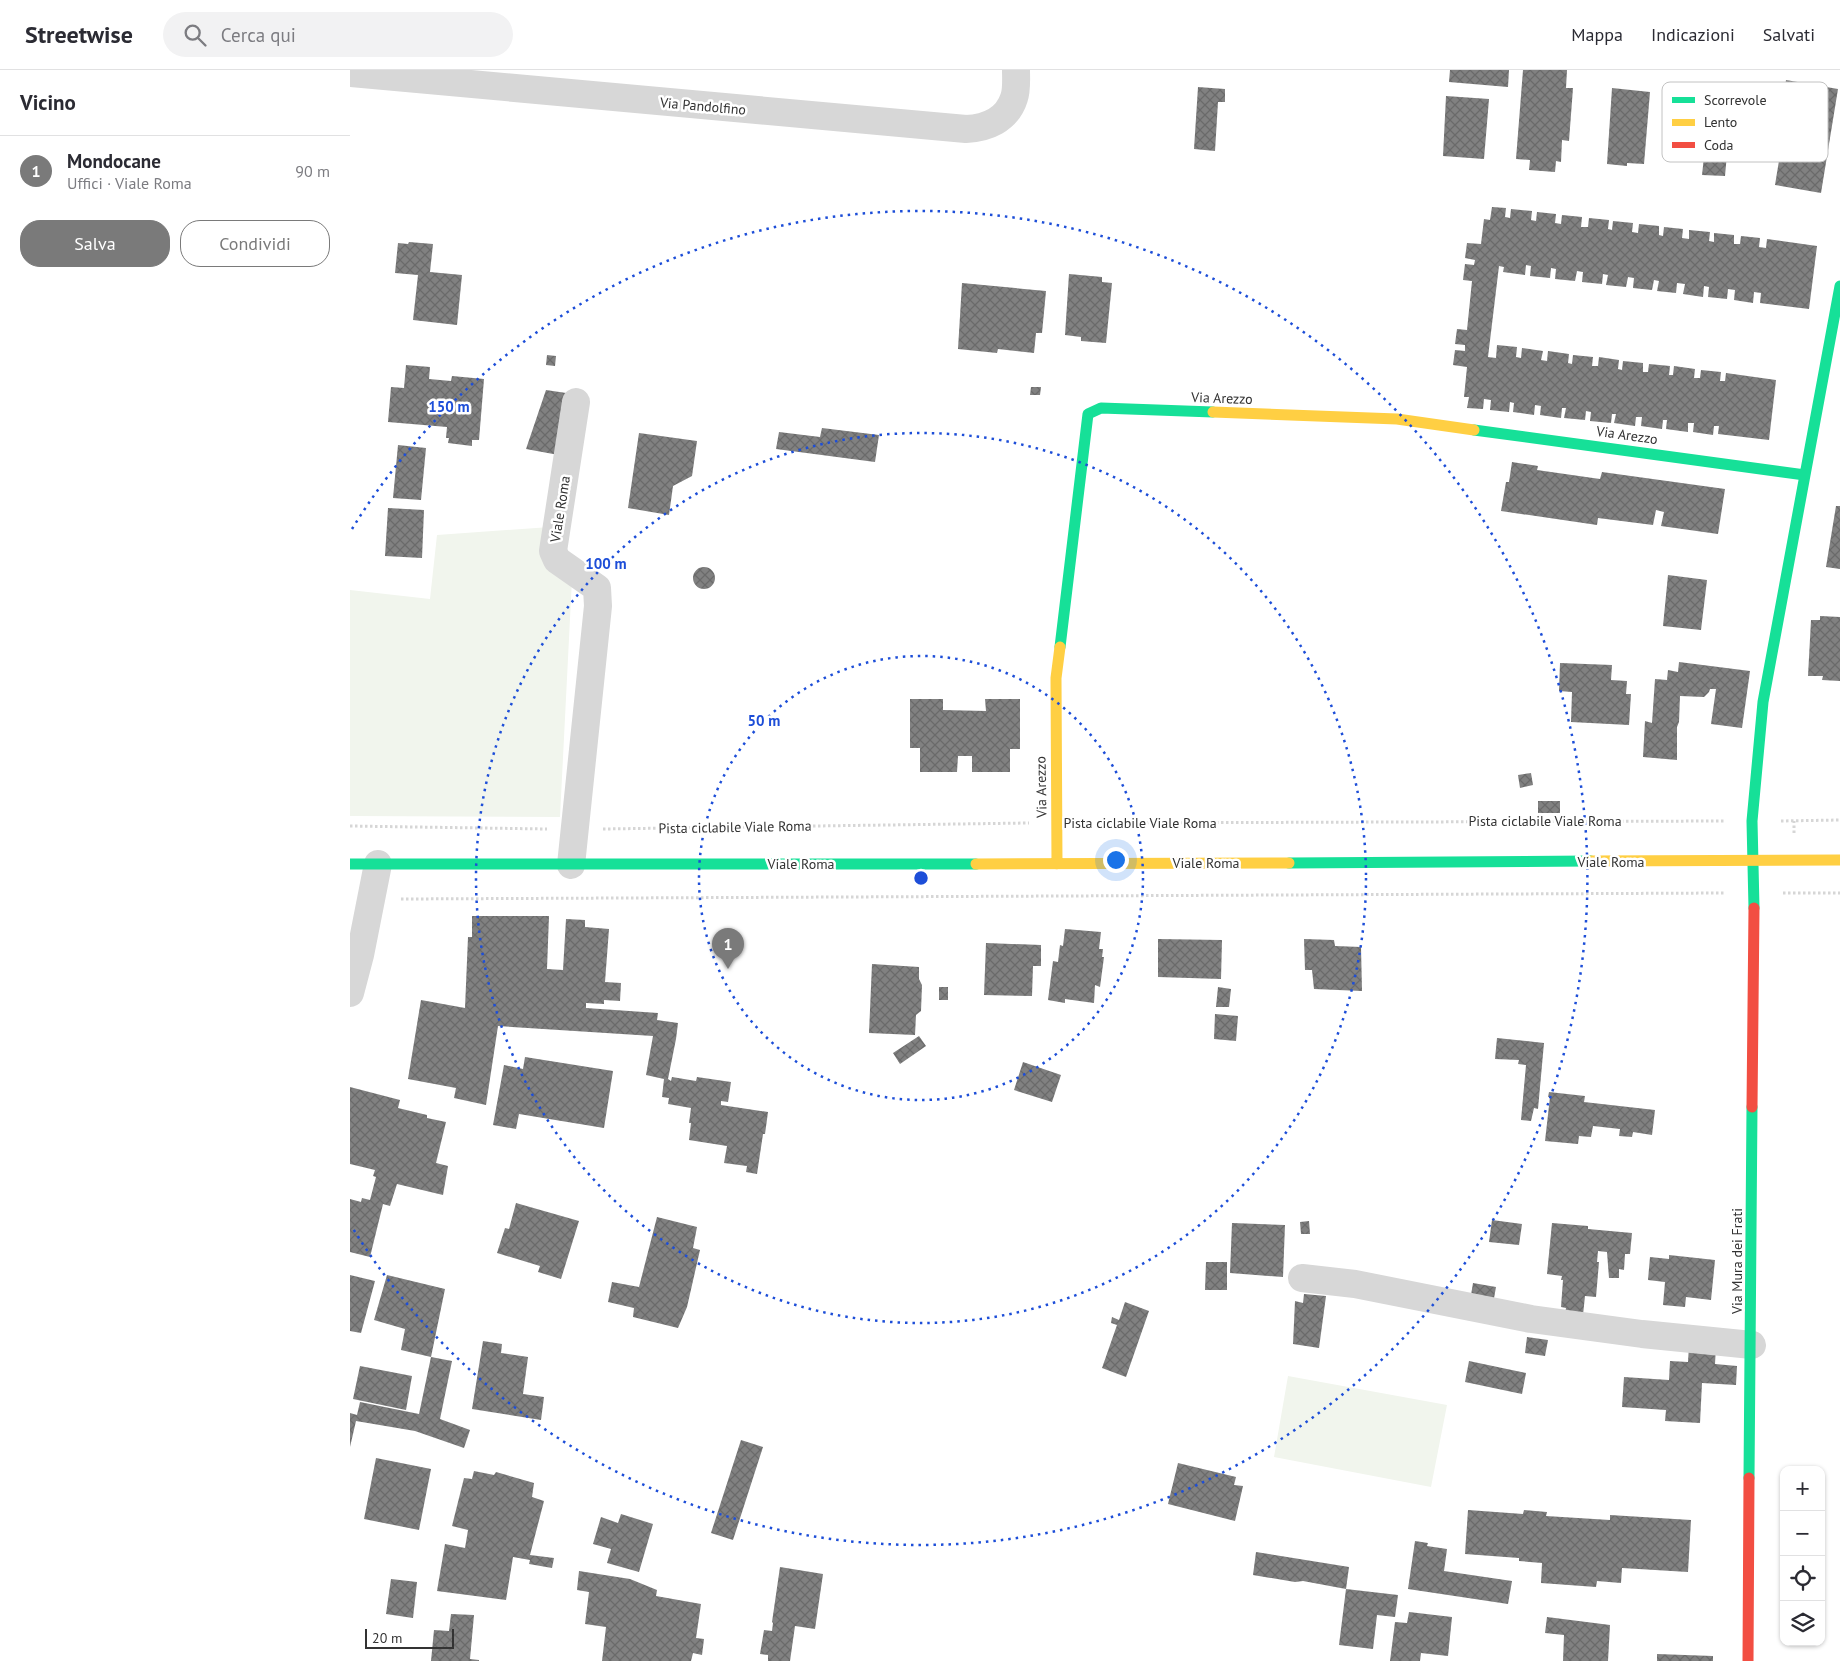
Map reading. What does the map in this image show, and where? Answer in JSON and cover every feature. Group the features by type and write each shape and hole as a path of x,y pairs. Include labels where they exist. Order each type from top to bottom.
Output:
{"street":[{"name":"Via Pandolfino","path":"350,73 966,129 982,128 996,122 1007,112 1014,98 1016,70"},
{"path":"1754,861 1752,821 1763,702 1840,286"},
{"name":"Viale Roma","path":"571,864 598,606 596,588 557,560 553,551 576,402"},
{"name":"Via Arezzo","path":"1057,864 1056,678 1088,414 1101,408 1110,408 1397,419 1805,474"},
{"name":"Viale Roma","path":"350,864 1057,864 1840,860"},
{"name":"Via Mura dei Frati","path":"1748,1661 1752,1345 1754,861"},
{"path":"350,993 360,955 378,864"},
{"path":"1302,1278 1355,1284 1531,1319 1642,1334 1752,1345"}],"path":[{"name":"Pista ciclabile Viale Roma","path":"350,826 574,829 1056,823 1840,820"},
{"path":"371,899 1840,893"}],"shaded area":[{"path":"550,527 572,579 560,817 350,816 350,590 430,599 437,535"},
{"path":"1288,1376 1447,1405 1431,1487 1274,1457"}],"building":[{"path":"1450,70 1509,70 1508,87 1449,82"},
{"path":"1523,70 1567,70 1566,88 1573,88 1569,141 1562,140 1561,162 1556,161 1555,172 1529,170 1530,160 1516,159"},
{"path":"1198,87 1225,89 1225,102 1218,102 1215,151 1194,149"},
{"path":"1828,87 1838,89 1828,150"},
{"path":"1612,88 1650,92 1644,164 1627,163 1627,166 1607,164"},
{"path":"1446,96 1489,99 1484,159 1443,156"},
{"path":"1703,162 1726,162 1725,176 1702,175"},
{"path":"1779,162 1826,162 1821,193 1775,185"},
{"path":"1492,207 1506,208 1505,217 1510,218 1511,209 1532,211 1531,220 1536,221 1537,212 1556,214 1555,223 1561,224 1562,215 1582,217 1581,227 1588,227 1589,218 1609,220 1608,229 1612,230 1613,221 1633,223 1632,232 1638,233 1639,224 1659,226 1659,235 1663,236 1664,227 1683,229 1682,238 1689,239 1689,230 1710,232 1709,241 1714,242 1714,233 1734,235 1734,244 1740,244 1741,236 1760,238 1759,247 1766,248 1767,239 1817,246 1809,309 1760,303 1761,293 1754,292 1753,303 1734,300 1735,290 1728,289 1727,299 1708,297 1709,287 1704,286 1703,297 1683,294 1685,284 1677,283 1676,293 1657,291 1659,281 1654,280 1652,290 1633,288 1634,278 1628,277 1626,287 1606,285 1608,275 1603,274 1602,284 1582,282 1583,272 1577,271 1575,281 1555,279 1556,269 1551,268 1550,278 1530,276 1531,266 1526,265 1525,275 1503,272 1504,267 1499,266 1488,357 1496,358 1497,345 1517,347 1516,357 1521,358 1522,348 1543,351 1541,360 1547,361 1548,351 1569,354 1568,363 1572,364 1573,355 1593,357 1592,366 1598,366 1599,357 1619,360 1618,369 1622,370 1623,361 1643,363 1643,372 1648,372 1649,364 1670,366 1669,375 1673,375 1674,366 1695,369 1694,378 1700,378 1701,370 1721,372 1720,381 1725,381 1726,373 1776,380 1769,440 1718,434 1719,426 1714,426 1713,435 1693,432 1694,423 1688,423 1688,432 1666,429 1667,420 1663,420 1662,429 1641,426 1642,417 1636,417 1635,426 1614,423 1616,414 1612,414 1611,423 1590,421 1591,412 1586,411 1585,420 1564,418 1566,408 1562,408 1561,418 1540,415 1541,406 1535,405 1534,415 1513,412 1514,403 1510,402 1509,412 1490,410 1491,400 1484,399 1483,409 1467,408 1469,397 1464,397 1467,367 1453,365 1455,350 1465,351 1465,345 1455,344 1457,329 1467,330 1472,281 1463,280 1465,264 1474,265 1475,260 1465,258 1467,243 1481,244 1484,219 1490,220"},
{"path":"409,242 433,244 430,272 462,275 457,325 413,320 418,275 395,273 398,243 408,244"},
{"path":"1069,274 1102,277 1102,282 1112,283 1106,343 1081,341 1081,337 1065,335"},
{"path":"962,283 1046,291 1042,333 1036,333 1034,353 998,349 997,353 958,349"},
{"path":"547,355 556,356 555,366 546,365"},
{"path":"406,365 430,367 429,379 451,381 452,376 484,379 479,440 472,440 472,446 448,443 449,438 446,438 447,427 388,422 391,387 404,388"},
{"path":"1031,387 1041,387 1040,395 1030,395"},
{"path":"546,390 573,394 564,456 526,449"},
{"path":"822,428 879,435 875,462 776,449 779,432 820,437"},
{"path":"639,433 697,441 692,476 673,486 669,515 628,508"},
{"path":"398,445 426,448 421,500 393,498"},
{"path":"1512,462 1538,466 1537,470 1600,479 1602,472 1725,489 1718,534 1661,526 1664,512 1656,510 1653,525 1598,518 1597,525 1501,511"},
{"path":"1836,506 1840,506 1840,569 1826,567"},
{"path":"388,508 424,510 422,558 385,556"},
{"path":"704,567 712,570 715,578 712,586 704,589 696,586 693,578 696,570"},
{"path":"1668,575 1707,580 1701,630 1663,626"},
{"path":"1820,616 1840,617 1840,681 1822,680 1823,676 1808,676 1811,620 1820,620"},
{"path":"1679,662 1750,671 1742,728 1711,724 1716,689 1710,689 1704,697 1680,696 1679,722 1677,727 1677,760 1643,757 1645,721 1652,723 1655,679 1667,680 1668,670 1678,672"},
{"path":"1560,663 1612,665 1611,680 1627,681 1626,694 1631,694 1629,725 1571,722 1572,692 1559,691"},
{"path":"910,699 943,699 943,710 986,711 985,699 1020,699 1020,749 1010,749 1010,772 972,772 972,756 958,756 957,772 920,772 920,748 910,748"},
{"path":"1531,773 1533,785 1520,788 1518,775"},
{"path":"1538,801 1560,801 1560,813 1538,813"},
{"path":"472,916 549,916 547,969 563,970 566,919 585,920 585,927 609,929 605,982 621,983 620,1001 604,1000 604,1004 586,1003 586,1008 658,1013 657,1020 678,1023 668,1079 671,1081 672,1077 696,1081 697,1077 731,1082 728,1102 721,1101 721,1105 768,1112 757,1174 746,1172 747,1166 724,1163 727,1146 689,1140 691,1108 668,1104 669,1098 662,1097 664,1079 646,1075 653,1036 498,1026 486,1105 454,1098 456,1088 408,1079 421,1000 465,1008 468,937 472,937"},
{"path":"1065,929 1101,932 1099,949 1103,949 1102,957 1104,957 1100,987 1095,985 1094,1003 1065,999 1065,1003 1048,1000 1053,961 1058,962 1060,945 1063,946"},
{"path":"1158,939 1222,940 1221,979 1158,977"},
{"path":"1304,939 1334,940 1335,946 1361,947 1362,991 1314,989 1312,970 1305,970"},
{"path":"986,943 1041,945 1041,966 1033,966 1032,996 984,995"},
{"path":"872,964 919,967 919,979 922,985 921,1011 916,1015 915,1035 869,1033"},
{"path":"939,987 948,987 948,1000 939,1000"},
{"path":"1218,987 1231,989 1229,1007 1216,1007"},
{"path":"1215,1014 1238,1016 1236,1041 1214,1039"},
{"path":"919,1036 926,1046 900,1064 893,1053"},
{"path":"1497,1038 1544,1043 1538,1109 1534,1108 1531,1121 1521,1120 1526,1065 1518,1064 1519,1060 1495,1059"},
{"path":"525,1057 613,1071 604,1128 519,1114 516,1129 493,1125 504,1065 523,1069"},
{"path":"1023,1062 1061,1075 1052,1102 1014,1090"},
{"path":"350,1087 400,1100 398,1108 446,1122 436,1163 448,1166 443,1195 397,1184 390,1206 383,1204 370,1257 350,1252 350,1199 361,1202 362,1198 370,1200 376,1177 373,1176 375,1170 350,1164"},
{"path":"1549,1092 1585,1096 1584,1102 1655,1110 1652,1135 1633,1132 1632,1137 1619,1136 1620,1129 1593,1126 1591,1137 1579,1136 1578,1144 1545,1141"},
{"path":"516,1203 579,1221 561,1279 538,1272 540,1266 497,1253 505,1228 509,1229"},
{"path":"657,1217 697,1227 693,1248 700,1250 687,1307 678,1328 633,1317 634,1308 608,1302 612,1282 639,1287"},
{"path":"1492,1220 1522,1224 1519,1245 1489,1242"},
{"path":"1309,1221 1310,1234 1301,1234 1300,1222"},
{"path":"1232,1223 1285,1225 1283,1277 1230,1273"},
{"path":"1552,1223 1632,1233 1630,1254 1625,1254 1624,1270 1619,1269 1619,1278 1609,1278 1607,1252 1598,1251 1596,1297 1585,1296 1583,1315 1565,1314 1566,1308 1561,1307 1562,1276 1547,1274"},
{"path":"1669,1255 1715,1260 1711,1300 1686,1297 1685,1307 1663,1305 1665,1282 1648,1280 1650,1257 1669,1259"},
{"path":"1206,1262 1227,1262 1227,1290 1205,1290"},
{"path":"350,1275 375,1281 361,1333 350,1331"},
{"path":"387,1275 445,1289 431,1357 401,1350 405,1329 374,1320"},
{"path":"1473,1283 1496,1287 1493,1304 1470,1301"},
{"path":"1304,1294 1326,1296 1319,1348 1293,1344 1295,1301 1303,1303"},
{"path":"1125,1302 1149,1311 1126,1377 1102,1368 1117,1325 1111,1323 1112,1317 1119,1320"},
{"path":"1527,1337 1548,1340 1545,1356 1525,1353"},
{"path":"483,1341 502,1344 501,1353 528,1357 523,1394 544,1397 541,1420 472,1409"},
{"path":"1689,1345 1716,1346 1715,1364 1737,1366 1736,1385 1702,1383 1700,1423 1665,1421 1666,1410 1622,1407 1624,1377 1669,1380 1670,1361 1688,1362"},
{"path":"431,1357 452,1361 440,1419 470,1430 464,1448 415,1431 356,1421 350,1447 350,1413 357,1415 360,1402 419,1414"},
{"path":"1469,1361 1526,1373 1522,1394 1465,1382"},
{"path":"360,1366 412,1376 406,1410 353,1399"},
{"path":"741,1440 763,1447 733,1540 711,1533"},
{"path":"376,1458 431,1469 419,1530 364,1519"},
{"path":"1178,1463 1236,1477 1234,1485 1243,1486 1235,1521 1168,1504"},
{"path":"474,1471 494,1475 496,1472 534,1483 532,1497 544,1501 530,1555 554,1558 552,1568 529,1564 530,1560 513,1557 506,1600 437,1591 445,1544 465,1548 468,1530 452,1526 464,1478 472,1479"},
{"path":"1468,1510 1523,1514 1524,1510 1547,1512 1546,1516 1610,1520 1610,1515 1691,1520 1688,1572 1622,1568 1621,1583 1597,1581 1596,1587 1541,1583 1542,1563 1519,1561 1519,1558 1465,1554"},
{"path":"621,1514 653,1524 639,1572 607,1563 611,1549 593,1544 601,1517 618,1523"},
{"path":"1415,1541 1428,1543 1427,1546 1447,1549 1444,1571 1512,1581 1508,1604 1408,1589"},
{"path":"1256,1552 1349,1567 1346,1589 1303,1581 1295,1582 1253,1575"},
{"path":"780,1567 823,1574 815,1629 795,1626 790,1661 768,1661 768,1655 760,1654 764,1630 772,1631"},
{"path":"579,1571 630,1579 657,1590 656,1596 701,1604 696,1638 704,1639 702,1655 693,1653 691,1661 602,1661 606,1627 585,1624 589,1592 577,1590"},
{"path":"391,1579 417,1582 413,1618 386,1614"},
{"path":"1346,1589 1398,1595 1395,1617 1377,1615 1373,1649 1339,1645"},
{"path":"1409,1612 1452,1617 1448,1656 1421,1653 1420,1661 1390,1661 1395,1622 1407,1623"},
{"path":"451,1614 474,1615 470,1659 479,1661 431,1661 434,1630 449,1631"},
{"path":"1547,1617 1610,1625 1608,1661 1563,1661 1564,1635 1545,1633"},
{"path":"1657,1654 1713,1656 1713,1661 1657,1661"}],"traffic: fast":[{"path":"1754,908 1752,821 1763,702 1840,286"},
{"path":"1060,647 1088,414 1101,408 1213,412"},
{"path":"1474,430 1805,475"},
{"path":"1289,863 1591,861"},
{"path":"350,864 976,864"},
{"path":"1749,1478 1752,1107"}],"traffic: slow":[{"path":"1213,412 1397,419 1474,430"},
{"path":"1057,864 1056,678 1060,647"},
{"path":"1591,861 1840,860"},
{"path":"976,864 1289,863"}],"traffic: jam":[{"path":"1752,1107 1754,908"},
{"path":"1748,1661 1749,1478"}],"place":[{"name":"Mondocane","path":"728,969"}]}
